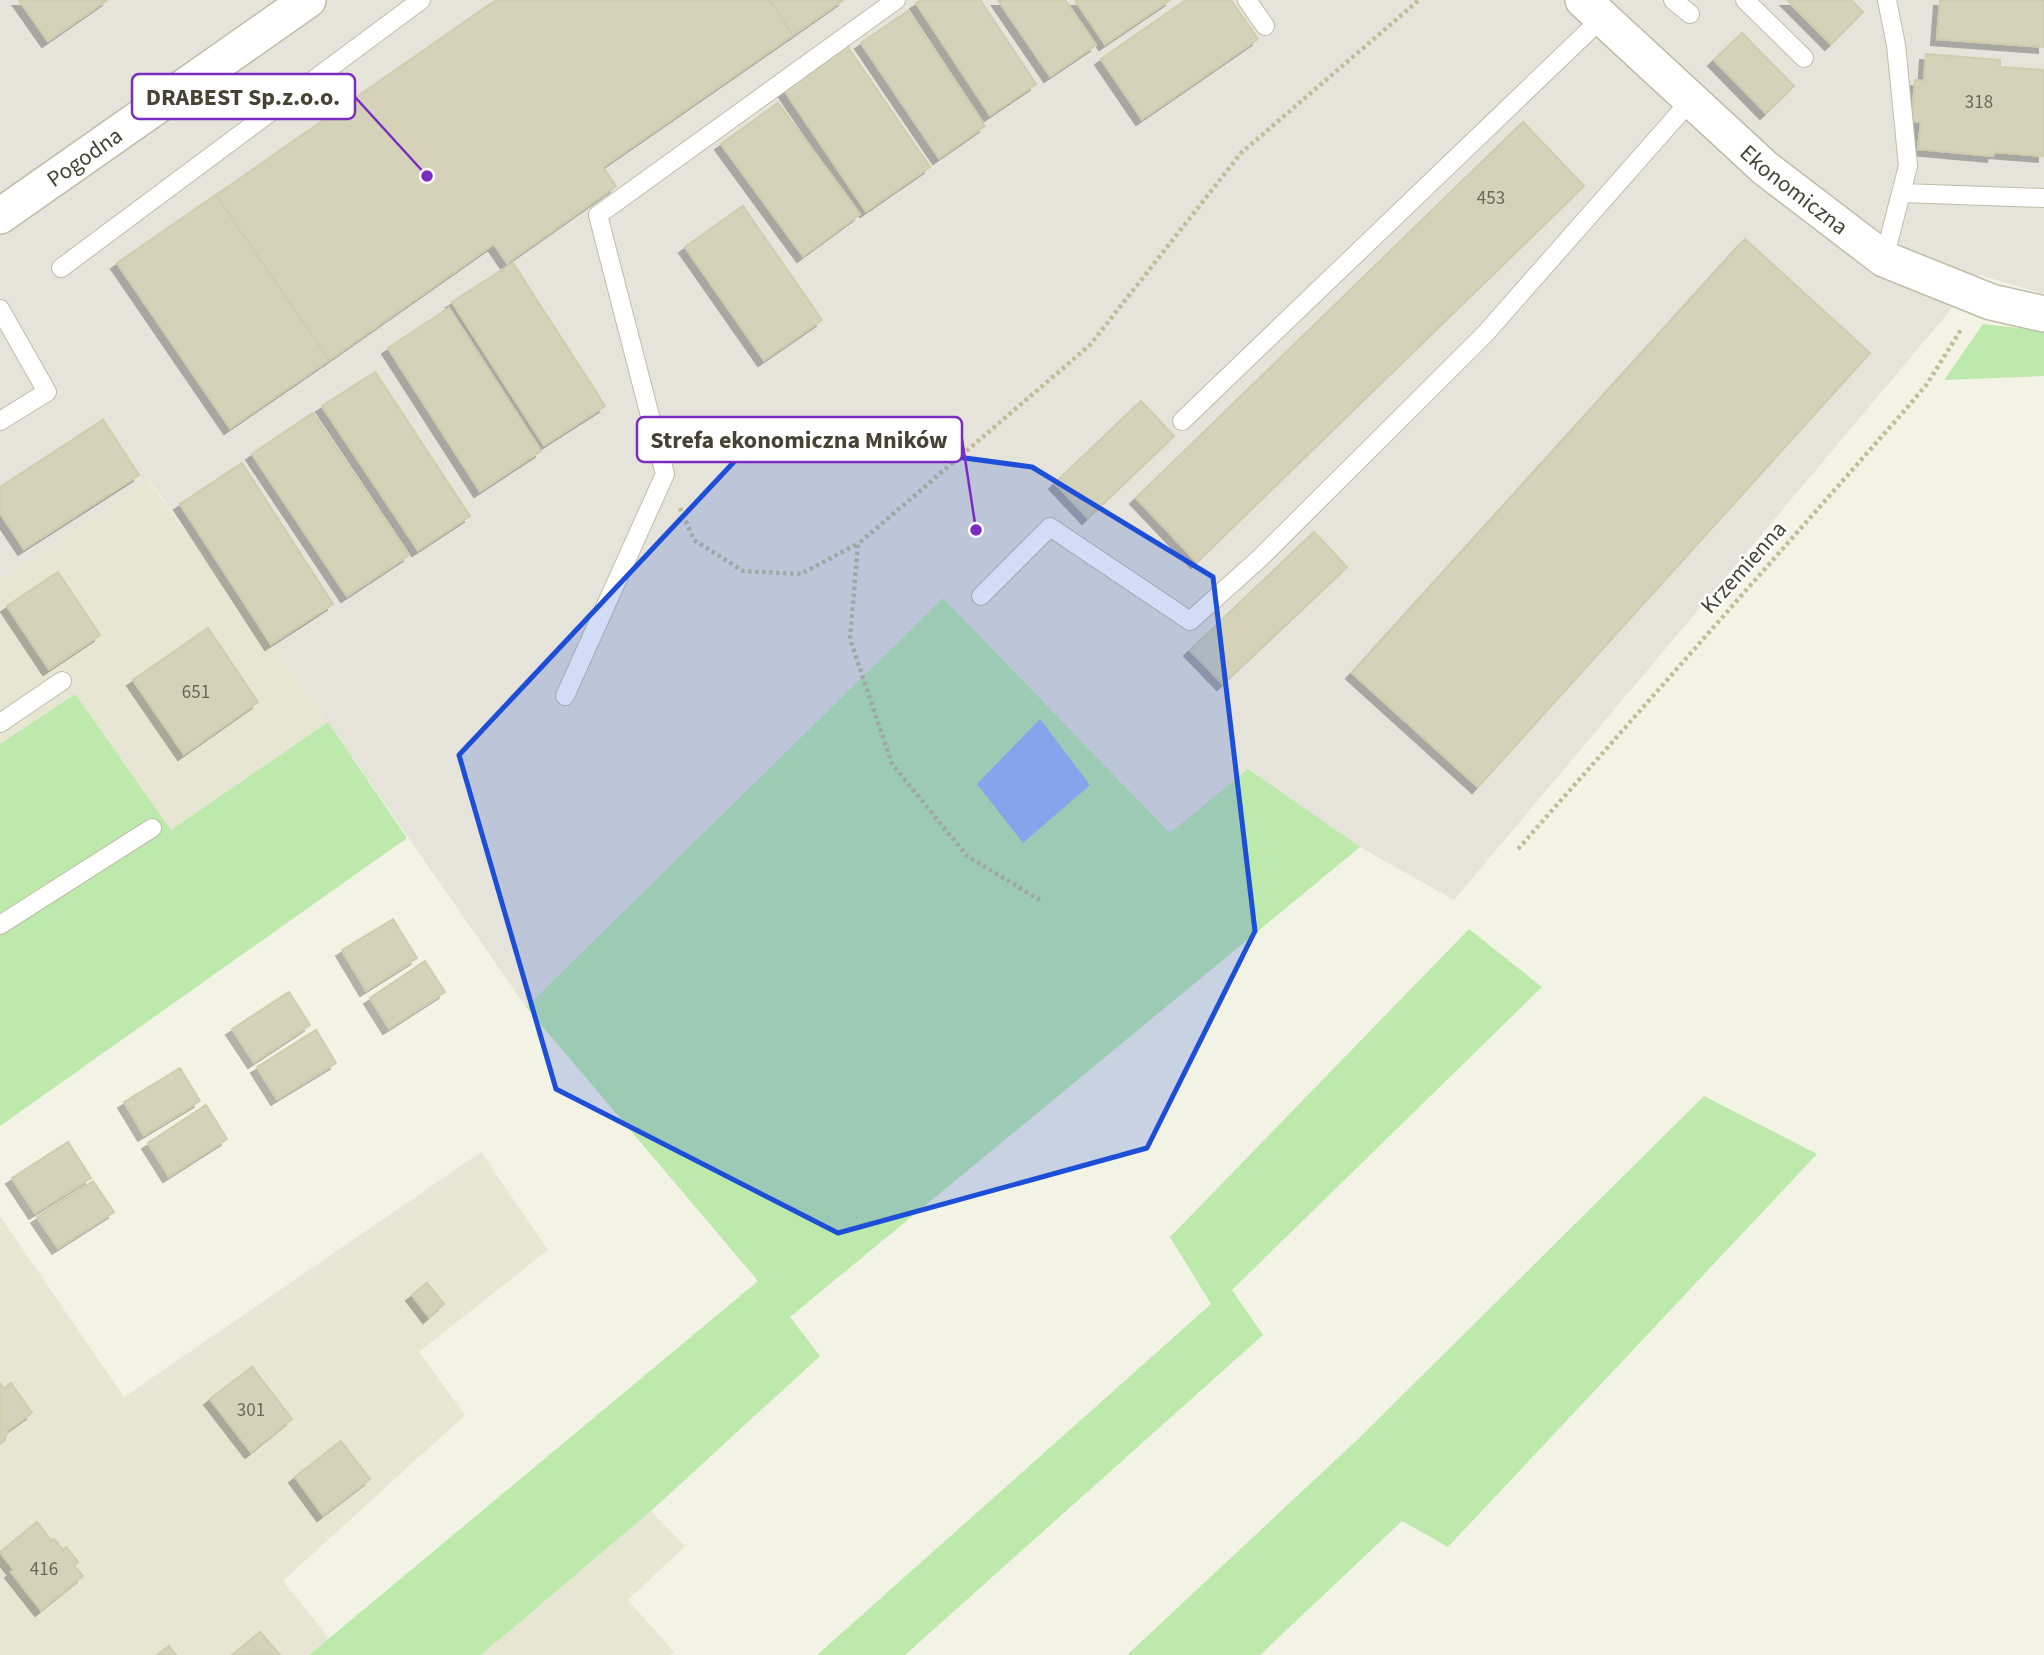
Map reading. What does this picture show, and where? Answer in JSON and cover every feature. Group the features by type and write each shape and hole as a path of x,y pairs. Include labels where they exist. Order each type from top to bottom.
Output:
{"street":[{"name":"Pogodna","path":"0,216 308,0"},
{"name":"Ekonomiczna","path":"1592,9 1765,168 1884,259 1991,302 2044,314"}],"lane":[{"path":"61,268 421,0"},
{"path":"565,696 665,474 598,215 896,0"},
{"path":"1247,0 1265,26"},
{"path":"1673,0 1690,15"},
{"path":"1745,0 1804,58"},
{"path":"1884,259 1908,166 1896,45 1887,0"},
{"path":"1182,421 1592,9"},
{"path":"981,596 1050,527 1190,621 1260,558 1485,334 1691,100"},
{"path":"1902,193 2044,198"},
{"path":"0,421 47,392 1,309"},
{"path":"0,723 62,681"},
{"path":"0,925 152,828"}],"path":[{"path":"665,474 694,540 743,571 801,574 858,544 1090,345 1241,153 1419,0"},
{"name":"Krzemienna","path":"1518,849 1927,384 1980,297"},
{"path":"858,544 850,639 892,764 967,856 1040,900"}],"highlighted area":[{"path":"763,431 1032,467 1213,577 1255,931 1147,1148 838,1233 556,1089 459,755"}],"shaded area":[{"path":"0,0 2044,0 2044,294 1980,275 1454,900 1360,847 1170,833 943,598 526,1007 328,722 149,480 0,580"},
{"path":"148,480 328,722 170,831 75,694 0,744 0,580"},
{"path":"481,1152 548,1250 419,1352 465,1415 283,1581 329,1638 309,1655 0,1655 0,1216 124,1397"},
{"path":"651,1511 685,1546 628,1600 674,1652 670,1655 481,1655"}],"green space":[{"path":"1983,324 2044,331 2044,376 1944,380"},
{"path":"943,598 1170,833 1248,769 1360,847 790,1317 820,1356 651,1511 481,1655 309,1655 758,1281 526,1007"},
{"path":"75,694 171,830 328,722 407,838 0,1126 0,744"},
{"path":"1469,929 1542,987 1232,1290 1263,1335 905,1655 817,1655 1211,1304 1170,1237"},
{"path":"1704,1096 1817,1154 1448,1547 1402,1521 1260,1655 1127,1655 1357,1440"}],"water":[{"path":"1040,719 1090,785 1023,843 977,784"}],"building":[{"path":"19,0 107,0 48,41"},
{"path":"496,0 770,0 793,35 603,167 616,186 507,263 494,244 329,360 216,195"},
{"path":"770,0 843,0 793,35"},
{"path":"921,0 980,0 1036,84 990,115 916,3"},
{"path":"998,0 1065,0 1096,45 1050,76"},
{"path":"1075,0 1170,0 1105,44"},
{"path":"1186,0 1231,0 1258,39 1142,119 1101,59"},
{"path":"1787,0 1851,0 1863,12 1831,44"},
{"path":"1940,0 2044,0 2044,47 1937,39"},
{"path":"908,11 985,126 939,158 861,43"},
{"path":"1742,33 1794,86 1766,113 1714,60"},
{"path":"845,43 930,167 866,211 782,87"},
{"path":"1926,54 2000,60 2000,67 2044,70 2044,156 1994,152 1993,156 1918,149 1921,122 1912,121 1915,80 1924,81"},
{"path":"778,103 860,214 803,256 721,144"},
{"path":"1523,122 1584,186 1197,562 1136,498"},
{"path":"216,195 329,360 230,428 117,263"},
{"path":"743,206 822,320 764,360 685,247"},
{"path":"1745,239 1870,353 1478,787 1352,673"},
{"path":"513,263 605,406 544,445 452,302"},
{"path":"449,308 541,451 480,491 388,348"},
{"path":"375,372 470,516 418,550 322,406"},
{"path":"1141,401 1174,436 1088,518 1055,483"},
{"path":"313,413 409,555 347,596 252,454"},
{"path":"103,420 139,475 24,549 0,513 0,487"},
{"path":"242,463 333,604 271,644 180,504"},
{"path":"1314,532 1347,567 1223,684 1190,650"},
{"path":"58,572 100,635 49,669 7,606"},
{"path":"208,628 258,702 184,754 133,680"},
{"path":"393,919 417,958 366,990 342,950"},
{"path":"425,961 445,992 389,1028 370,998"},
{"path":"289,992 310,1025 254,1062 232,1029"},
{"path":"316,1030 336,1063 277,1099 257,1067"},
{"path":"180,1068 200,1101 144,1135 124,1102"},
{"path":"206,1105 227,1139 169,1176 148,1143"},
{"path":"68,1142 91,1178 35,1213 12,1178"},
{"path":"93,1181 114,1212 58,1248 37,1217"},
{"path":"427,1283 444,1304 429,1317 412,1295"},
{"path":"252,1367 292,1419 251,1452 210,1399"},
{"path":"0,1383 4,1388 11,1383 32,1413 7,1431 5,1440 0,1444"},
{"path":"341,1441 370,1479 323,1515 295,1477"},
{"path":"37,1522 52,1541 54,1539 63,1550 66,1547 78,1562 74,1566 83,1576 41,1610 11,1572 14,1570 0,1552"},
{"path":"260,1632 280,1655 232,1655"},
{"path":"169,1646 176,1655 157,1655"}],"place":[{"name":"DRABEST Sp.z.o.o.","path":"427,176"},
{"name":"Strefa ekonomiczna Mników","path":"976,530"}]}
